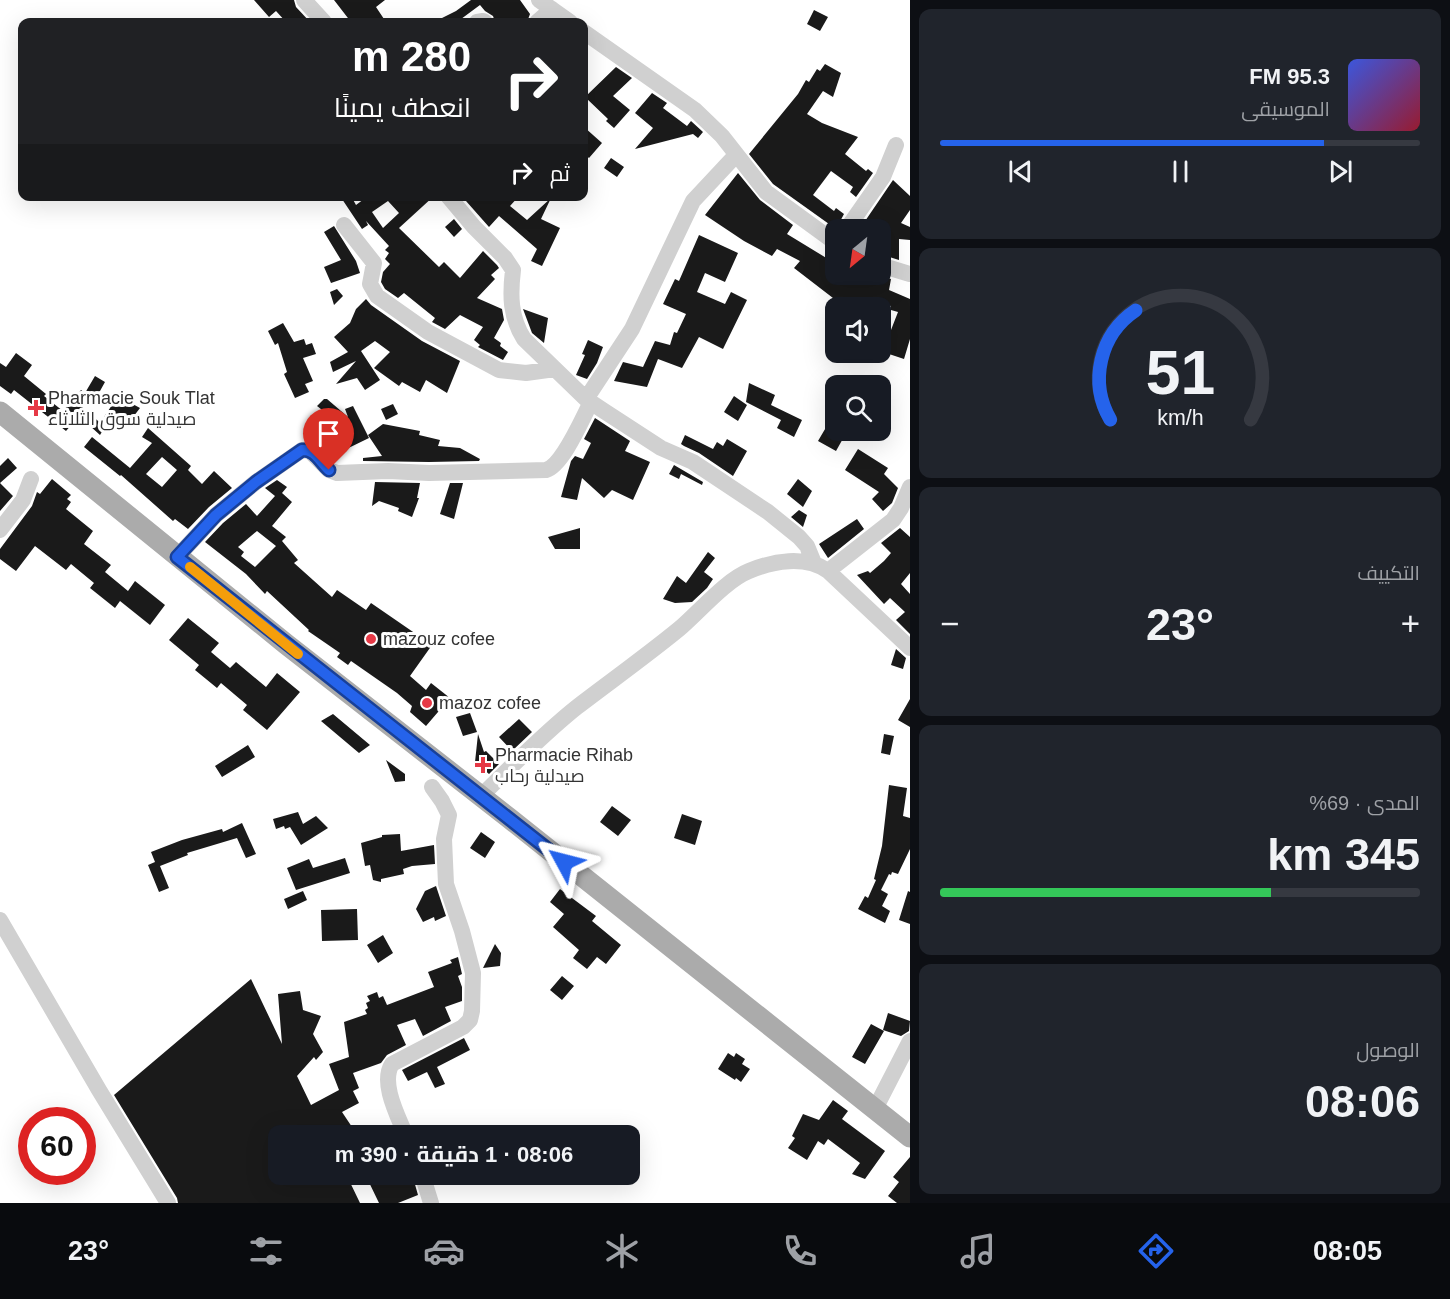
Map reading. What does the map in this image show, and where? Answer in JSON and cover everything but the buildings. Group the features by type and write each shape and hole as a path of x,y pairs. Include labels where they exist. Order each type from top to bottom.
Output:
{"main road":[{"path":"0,412 177,557 910,1137"}],"street":[{"path":"304,0 320,18"},
{"path":"546,5 564,18"},
{"path":"588,37 709,121 766,192 825,235"},
{"path":"854,219 883,177 896,145"},
{"path":"177,557 216,515 256,482 306,449 314,453 329,470 337,473 546,471 552,468 560,459 589,400 632,329 693,201 736,155"},
{"path":"452,201 505,258 513,270 512,312 516,327 524,339 589,400 661,448 693,462 768,512 799,537 821,567 910,648"},
{"path":"344,225 374,263 370,284 377,296 428,332 499,370 526,373 555,369"},
{"path":"891,268 910,274"},
{"path":"0,530 23,500 31,479"},
{"path":"480,797 578,707 679,629 727,585 747,572 770,564 801,561 821,567 893,520 910,487"},
{"path":"402,1125 389,1088 387,1071 392,1064 463,1027 470,1020 472,1011 473,973 446,884 444,839 449,815 432,788"},
{"path":"0,920 162,1201"},
{"path":"875,1109 910,1041"},
{"path":"425,1185 431,1203"}],"slow traffic":[{"path":"190,567 298,654"}],"place":[{"name":"Pharmacie Souk Tlat صيدلية سوق الثلاثاء","path":"36,408"},
{"name":"mazouz cofee","path":"371,639"},
{"name":"mazoz cofee","path":"427,703"},
{"name":"Pharmacie Rihab صيدلية رحاب","path":"483,765"}],"route":[{"path":"329,470 314,453 306,449 302,450 256,482 216,515 177,557 564,862"}]}
